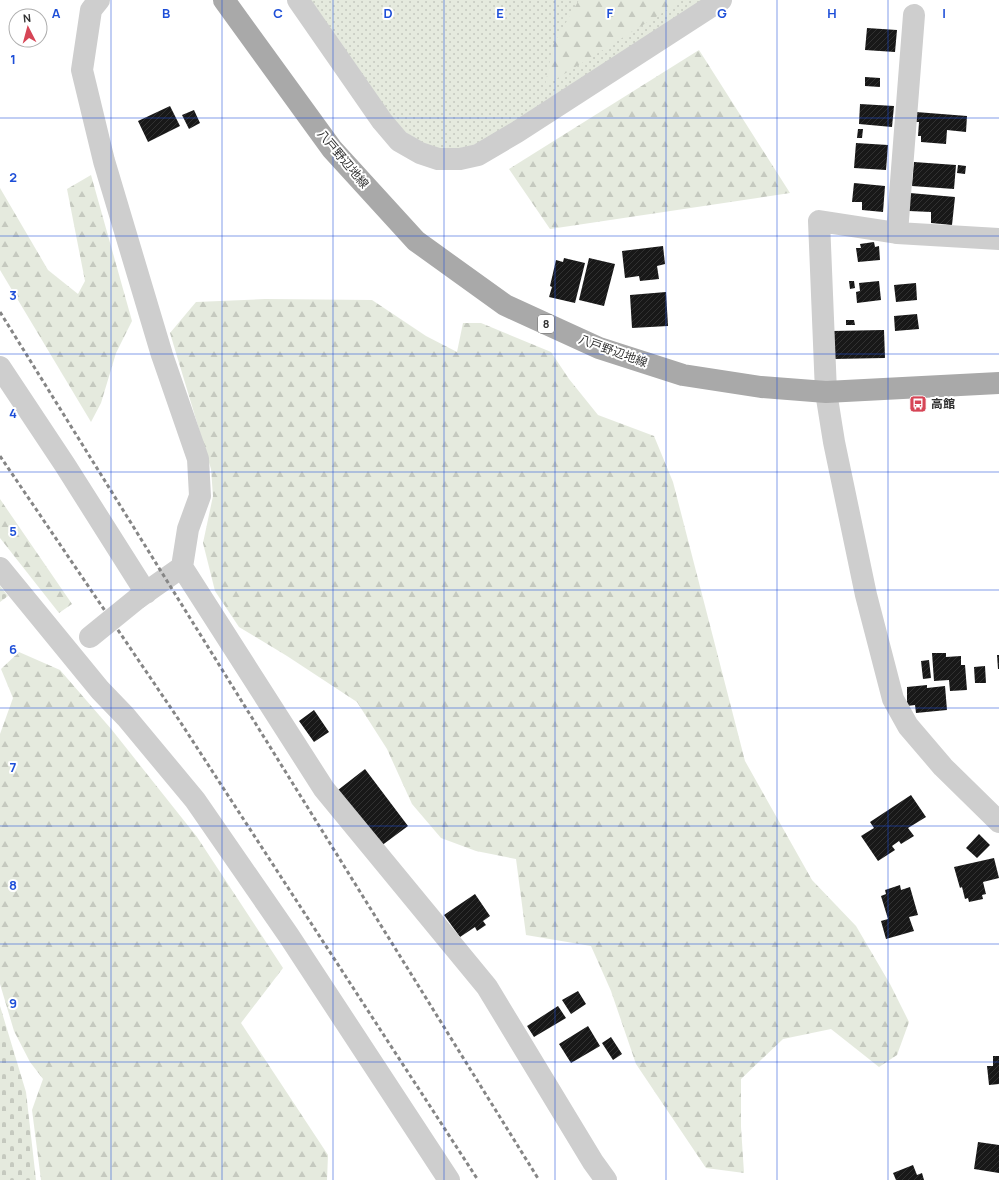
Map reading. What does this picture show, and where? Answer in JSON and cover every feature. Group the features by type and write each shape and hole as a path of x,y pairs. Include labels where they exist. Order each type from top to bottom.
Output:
{"main road":[{"name":"八戸野辺地線","path":"224,0 332,149 416,241 505,305 599,348 683,374 761,387 826,392 999,383"}],"street":[{"path":"99,0 91,10 82,70 106,169 162,355 198,459 200,496 188,529 182,567 324,789 487,987 592,1162 606,1180"},
{"path":"298,0 382,121 399,141 420,154 438,159 460,160 478,155 517,132 721,0"},
{"path":"897,233 914,15"},
{"path":"999,239 897,233 819,221 826,392 834,442 866,595 893,699 908,726 938,761 999,822"},
{"path":"0,367 65,466 142,596"},
{"path":"70,652 182,567"},
{"path":"0,568 195,800 293,942 449,1180"}],"green space":[{"path":"309,0 703,0 483,142 468,147 443,149 432,148 412,137 390,117"},
{"path":"579,0 683,0 545,86 553,45"},
{"path":"699,50 790,193 550,229 509,169"},
{"path":"91,175 132,321 116,353 101,403 91,422 0,270 0,188 48,270 78,294 85,281 67,189"},
{"path":"265,299 372,300 426,336 457,352 463,323 481,323 551,352 569,379 598,415 654,436 673,482 745,761 812,880 856,926 890,984 909,1022 897,1055 879,1067 831,1029 783,1039 741,1079 741,1127 744,1173 706,1168 636,1064 611,991 591,946 526,935 516,859 476,851 441,838 412,804 387,749 357,702 287,656 239,627 215,591 203,543 213,496 211,469 170,333 196,302"},
{"path":"0,499 72,604 59,613 0,538"},
{"path":"0,586 8,596 0,602"},
{"path":"19,652 60,670 112,730 197,837 283,968 241,1023 328,1155 327,1180 41,1180 32,1110 43,1079 30,1062 14,1031 0,984 0,734 13,698 1,669"},
{"path":"0,1006 26,1092 36,1180 0,1180"}],"building":[{"path":"867,28 897,30 895,52 865,50"},
{"path":"865,77 880,78 880,87 865,86"},
{"path":"860,104 894,106 892,127 859,124"},
{"path":"170,106 180,126 148,142 138,121"},
{"path":"194,110 200,123 189,129 182,115"},
{"path":"916,112 967,116 966,132 947,130 946,144 921,142 921,136 918,136 919,122 915,122"},
{"path":"858,129 863,129 862,138 857,138"},
{"path":"856,143 888,145 886,170 854,168"},
{"path":"914,162 956,165 954,189 912,186"},
{"path":"958,165 966,166 965,174 957,173"},
{"path":"854,183 885,186 883,212 862,210 862,202 852,202"},
{"path":"910,193 955,197 952,225 931,223 931,212 909,211"},
{"path":"874,242 875,247 879,246 880,260 858,262 856,248 861,248 860,244"},
{"path":"663,246 665,264 657,266 659,279 640,281 639,276 625,278 622,251"},
{"path":"564,258 585,263 575,303 549,297 556,260 563,262"},
{"path":"589,258 615,264 604,306 579,300"},
{"path":"849,281 854,281 855,288 850,289"},
{"path":"879,281 881,300 857,303 856,292 860,291 859,283"},
{"path":"916,283 917,300 896,302 894,285"},
{"path":"666,292 668,326 632,328 630,295"},
{"path":"917,314 919,329 895,331 894,316"},
{"path":"846,320 854,320 855,325 846,325"},
{"path":"884,330 885,358 833,359 832,331"},
{"path":"932,653 946,653 946,657 961,656 961,665 965,665 967,690 950,691 949,680 934,681"},
{"path":"997,655 999,655 999,669 998,669"},
{"path":"929,660 931,678 923,679 921,661"},
{"path":"985,666 986,683 975,683 974,667"},
{"path":"927,685 927,688 945,686 947,710 916,713 915,705 907,706 907,687"},
{"path":"314,710 329,732 314,742 299,721"},
{"path":"365,769 408,826 381,846 338,790"},
{"path":"911,795 926,817 908,828 914,836 901,844 899,841 892,846 895,850 878,861 861,836 874,828 870,822"},
{"path":"979,834 990,845 977,858 966,848"},
{"path":"994,858 999,878 983,882 986,894 982,895 983,899 969,902 968,898 965,899 962,887 960,888 954,867"},
{"path":"900,885 901,890 910,887 918,915 909,917 914,931 886,939 881,921 888,919 881,896 886,894 885,890"},
{"path":"475,894 490,916 483,921 486,925 477,931 475,927 460,937 444,915"},
{"path":"578,991 586,1004 571,1014 562,1000"},
{"path":"558,1006 566,1018 534,1037 527,1026"},
{"path":"588,1026 600,1046 571,1063 559,1044"},
{"path":"611,1037 622,1054 613,1060 602,1043"},
{"path":"993,1056 999,1056 999,1084 989,1085 987,1066 993,1066"},
{"path":"978,1142 999,1145 999,1173 974,1169"},
{"path":"913,1165 917,1175 922,1173 924,1180 896,1180 893,1173"}],"railway":[{"path":"0,312 539,1180"},
{"path":"0,456 179,720 478,1180"}],"place":[{"name":"高館","path":"918,404"}]}
